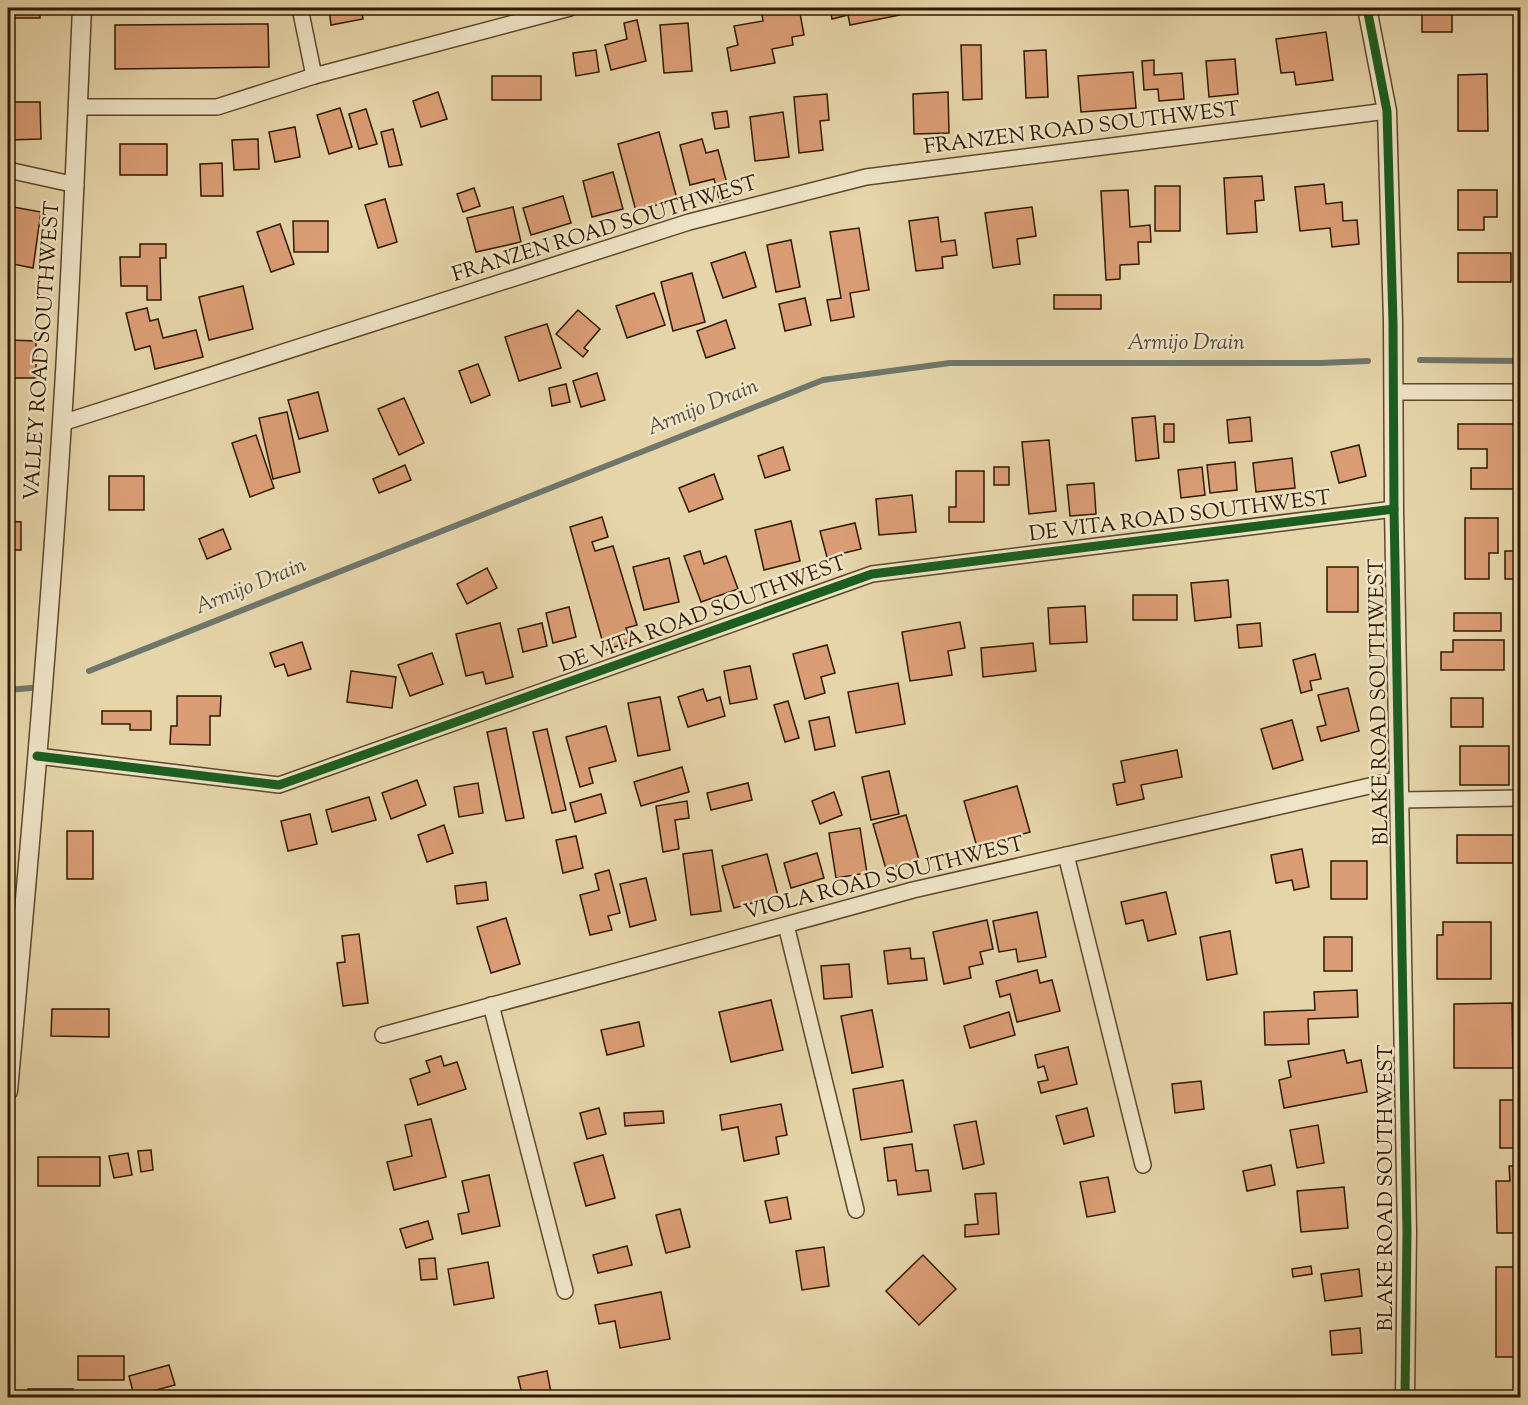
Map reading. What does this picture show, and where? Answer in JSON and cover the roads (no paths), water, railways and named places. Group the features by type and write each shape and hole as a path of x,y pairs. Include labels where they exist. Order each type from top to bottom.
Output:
{"street":[{"name":"VALLEY ROAD SOUTHWEST","path":"8,1091 37,756 62,423 76,185 82,8"},
{"path":"300,8 314,75"},
{"path":"78,107 217,107 314,75 570,8"},
{"name":"BLAKE ROAD SOUTHWEST","path":"1367,8 1387,111 1407,1232 1405,1398"},
{"name":"FRANZEN ROAD SOUTHWEST","path":"62,423 689,222 866,177 1387,111"},
{"path":"8,170 76,185"},
{"path":"1393,392 1521,392"},
{"name":"DE VITA ROAD SOUTHWEST","path":"37,756 279,785 872,574 1394,509"},
{"name":"VIOLA ROAD SOUTHWEST","path":"383,1035 914,890 1400,779"},
{"path":"1400,800 1521,798"},
{"path":"1066,855 1143,1165"},
{"path":"786,925 856,1210"},
{"path":"491,1005 566,1291"}],"waterway":[{"name":"Armijo Drain","path":"1420,360 1520,361"},
{"name":"Armijo Drain","path":"89,671 823,380 950,363 1368,361"},
{"name":"Armijo Drain","path":"8,690 31,688"}]}
